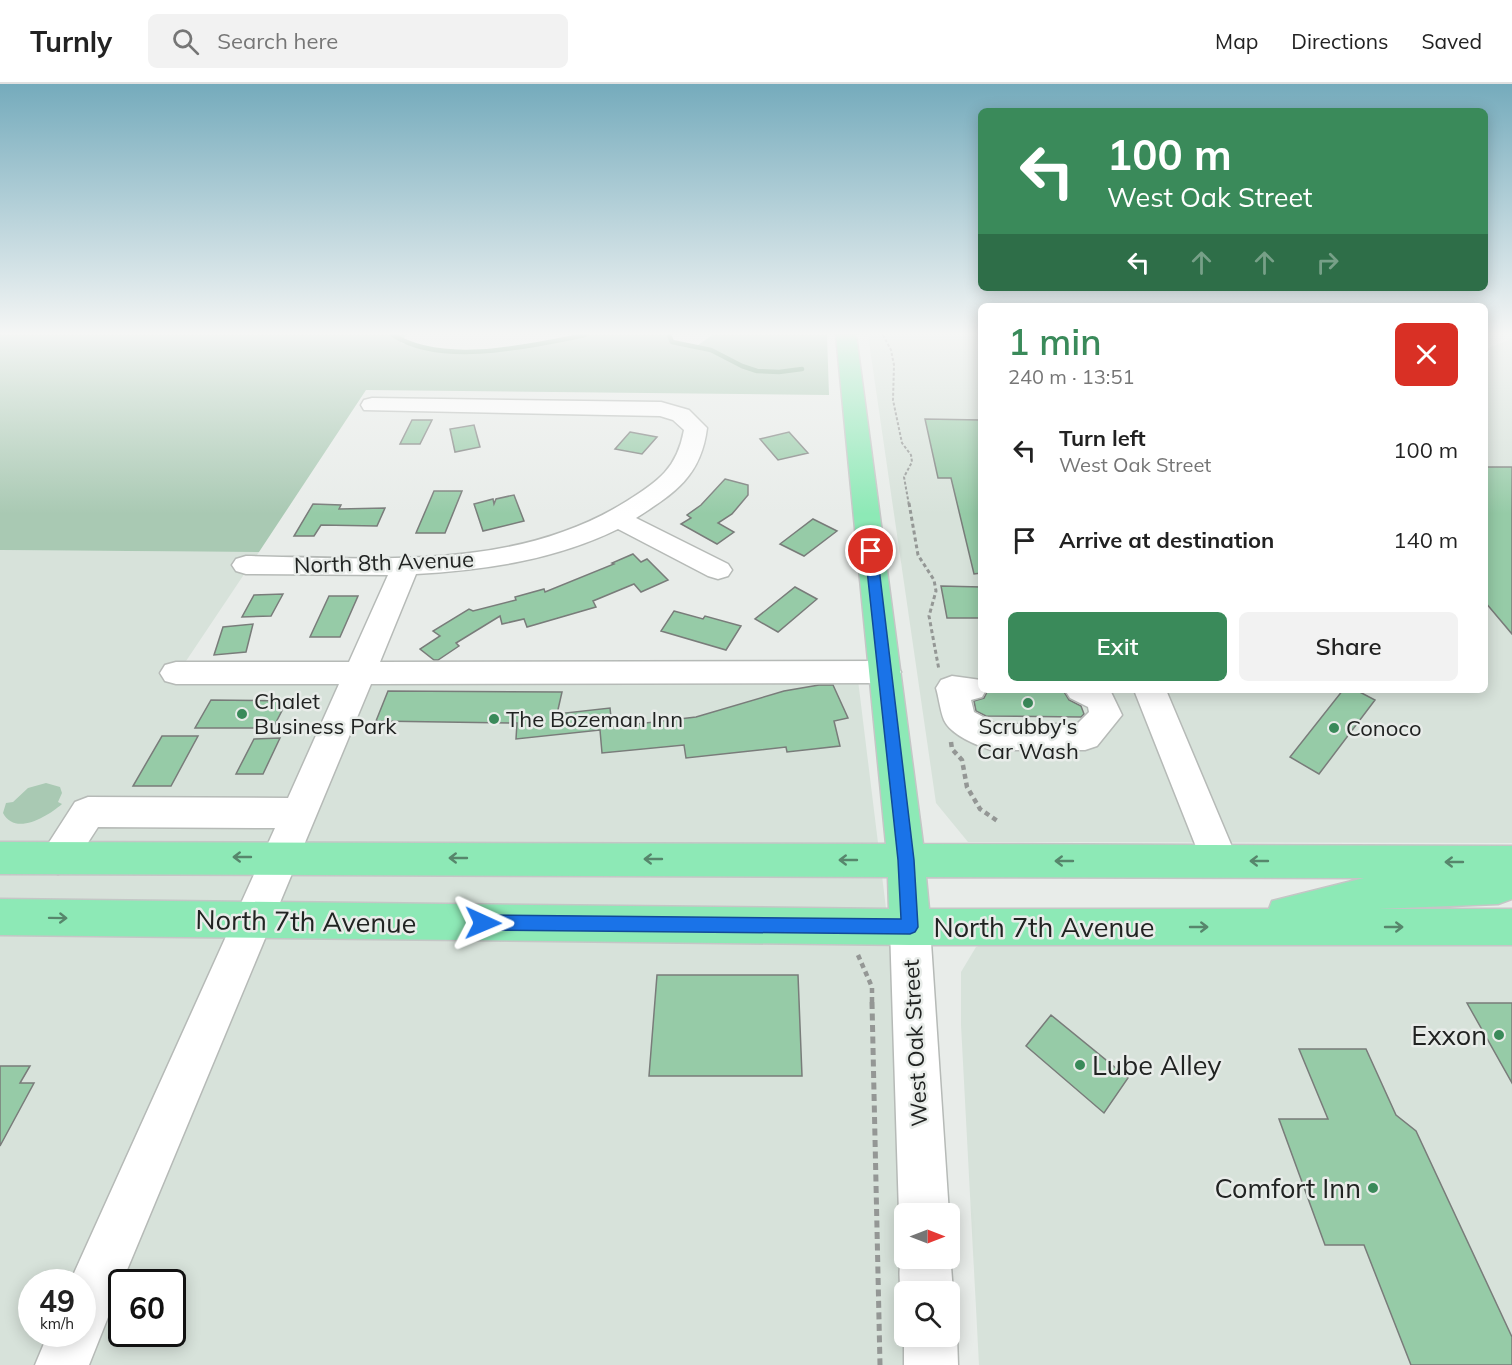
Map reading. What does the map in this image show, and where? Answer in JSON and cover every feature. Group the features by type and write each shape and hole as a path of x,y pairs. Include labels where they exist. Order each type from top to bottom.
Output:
{"main road":[{"name":"West Oak Street","path":"853,395 906,860 910,927"},
{"path":"0,858 1512,862"},
{"path":"1235,927 1385,890 1498,887 1512,882"},
{"name":"North 7th Avenue","path":"0,917 910,927 1512,927"}],"street":[{"name":"North 8th Avenue","path":"246,565 406,566 471,561 548,548 604,528 683,470 693,452 696,428 681,415 661,409 372,405"},
{"path":"619,519 718,570"},
{"path":"96,1285 406,566"},
{"path":"176,673 885,672"},
{"path":"971,689 952,688 960,719 991,737 1085,737 1106,715 1103,701 1091,693"},
{"path":"1151,693 1219,861"},
{"path":"58,858 88,812 300,813"},
{"name":"West Oak Street","path":"910,927 923,1203"},
{"path":"62,1365 70,1347"},
{"path":"930,1347 931,1365"}],"path":[{"path":"893,395 902,442 911,455 912,462 904,477 918,555 934,580 936,591 929,616 934,644"},
{"path":"856,949 872,987 880,1365"}],"shaded area":[{"path":"877,395 978,395 978,693 1488,693 1488,395 1512,395 1512,843 968,842 936,803"},
{"path":"0,550 259,552 180,670 858,680 898,1006 904,1203 894,1203 894,1269 904,1269 904,1281 894,1281 894,1347 910,1347 921,1365 0,1365"},
{"path":"994,941 1512,944 1512,1365 979,1365 961,1025 961,972 976,947"}],"green space":[{"path":"0,395 363,395 259,552 0,550"},
{"path":"46,783 60,787 62,793 58,802 62,804 40,819 31,822 23,824 8,820 3,813 6,803 13,802 28,788"}],"building":[{"path":"925,419 978,420 978,573 974,574 951,478 938,478"},
{"path":"412,420 432,420 420,444 400,444"},
{"path":"474,425 480,447 455,452 450,429"},
{"path":"630,432 657,437 642,454 615,449"},
{"path":"789,432 808,453 778,460 760,439"},
{"path":"1488,467 1512,467 1512,634 1488,606"},
{"path":"725,479 748,485 748,495 732,514 718,523 734,532 717,544 681,524 691,518 687,515 701,505"},
{"path":"434,491 462,491 445,533 416,533"},
{"path":"514,495 524,521 483,531 474,504 493,499 494,504 496,499"},
{"path":"313,504 341,505 339,509 385,508 377,526 321,525 314,536 294,536"},
{"path":"813,519 837,531 804,556 780,544"},
{"path":"633,554 641,562 647,559 668,580 641,592 634,584 593,601 596,607 527,627 524,619 502,624 500,616 456,643 459,646 438,660 434,660 420,649 440,636 433,631 469,609 473,611 516,600 515,597 544,589 545,592"},
{"path":"941,586 978,587 978,618 947,618"},
{"path":"795,587 817,599 778,632 755,619"},
{"path":"283,594 271,616 242,617 254,595"},
{"path":"329,596 358,596 340,637 310,637"},
{"path":"674,611 703,619 705,616 741,626 726,650 661,631"},
{"path":"253,624 246,652 214,655 223,627"},
{"name":"The Bozeman Inn","path":"833,685 848,718 834,721 840,746 787,752 786,747 686,758 684,745 602,753 600,730 516,739 517,723 376,721 388,691 562,692 557,714 610,708 612,727 696,717 784,691"},
{"name":"Scrubby's Car Wash","path":"986,693 1065,693 1069,700 1081,706 1084,714 1081,717 986,716 976,711 974,701 984,698"},
{"path":"1341,693 1362,693 1375,700 1319,774 1290,757"},
{"name":"Chalet Business Park","path":"211,700 287,701 273,728 195,728"},
{"name":"Chalet Business Park","path":"162,736 198,736 171,786 133,786"},
{"name":"Chalet Business Park","path":"280,738 263,774 236,774 254,739"},
{"path":"657,975 798,975 802,1076 649,1076"},
{"name":"Exxon","path":"1467,1003 1512,1003 1512,1083"},
{"name":"Lube Alley","path":"1051,1015 1128,1078 1104,1113 1026,1046"},
{"name":"Comfort Inn","path":"1299,1049 1366,1049 1396,1115 1416,1131 1512,1337 1512,1365 1411,1365 1364,1245 1325,1245 1279,1119 1328,1119"},
{"path":"0,1066 30,1066 20,1083 34,1083 0,1146"}],"place":[{"name":"Scrubby's Car Wash","path":"1028,703"},
{"name":"Chalet Business Park","path":"242,714"},
{"name":"The Bozeman Inn","path":"494,719"},
{"name":"Conoco","path":"1334,728"},
{"name":"Exxon","path":"1499,1035"},
{"name":"Lube Alley","path":"1080,1065"},
{"name":"Comfort Inn","path":"1373,1188"}],"route":[{"path":"483,923 910,927 906,860 871,551"}]}
